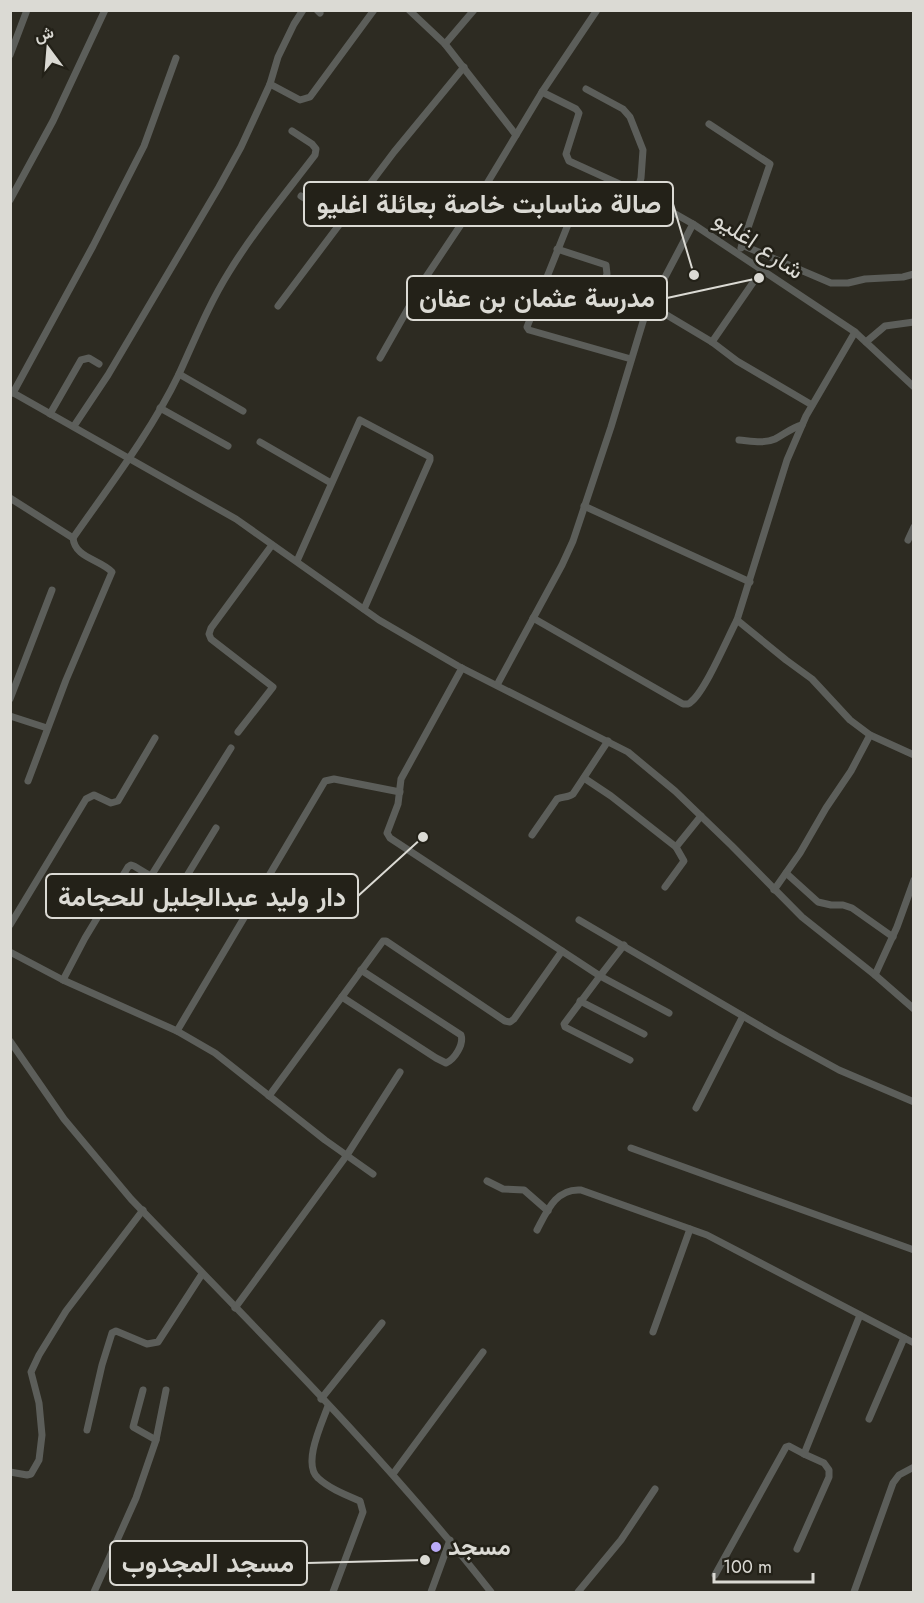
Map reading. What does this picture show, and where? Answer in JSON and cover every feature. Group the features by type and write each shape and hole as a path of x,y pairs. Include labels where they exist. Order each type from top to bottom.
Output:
{"street":[{"path":"11,52 27,10"},
{"path":"10,200 49,130 105,10"},
{"path":"74,426 108,375 219,188 270,84 278,57 298,15 303,10"},
{"path":"270,84 300,100 309,97 374,10"},
{"path":"409,10 445,44 516,135"},
{"path":"445,44 474,10"},
{"path":"380,358 426,277 474,205 542,92 597,10"},
{"path":"176,58 144,146 93,246 12,392 236,519 364,609 462,668 628,752 701,816 801,917 914,1009"},
{"path":"278,306 394,152 464,67"},
{"path":"586,89 623,109 630,117 644,150 637,192"},
{"name":"شارع اغليو","path":"542,92 576,109 579,113 567,159 637,192 739,254 761,271 855,332 914,387"},
{"path":"709,124 770,164 739,254"},
{"path":"28,781 112,572 79,552 74,545 73,538 129,460 160,408 211,302 230,270 315,154 316,149 312,144 292,131"},
{"path":"301,196 342,222"},
{"path":"573,212 527,323 529,330 631,359"},
{"path":"497,685 562,565 611,427 645,315 693,224"},
{"path":"742,245 831,283 848,283 914,274"},
{"path":"557,249 606,265 607,274 597,300"},
{"path":"712,342 761,271"},
{"path":"543,283 645,315"},
{"path":"650,305 712,342 737,361 812,405"},
{"path":"866,342 885,326 914,322"},
{"path":"533,618 683,704 688,704 693,700 737,620 787,460 802,425 855,332"},
{"path":"50,414 81,360 89,358 99,364"},
{"path":"178,374 243,411"},
{"path":"160,408 228,446"},
{"path":"297,561 360,420 431,459 364,609"},
{"path":"740,440 761,442 774,440 789,429 802,425"},
{"path":"260,442 332,483"},
{"path":"10,498 73,538"},
{"path":"584,506 750,582"},
{"path":"908,540 914,527"},
{"path":"238,732 273,687 211,639 209,634 211,628 272,545"},
{"path":"10,699 52,590"},
{"path":"737,620 812,679 843,714 870,735 914,755"},
{"path":"462,668 401,779 398,804 387,833 390,838 600,976 669,1013"},
{"path":"10,716 47,729"},
{"path":"774,890 851,771 870,735"},
{"path":"10,925 86,800 94,795 111,803 118,801 155,738"},
{"path":"532,835 555,801 561,797 568,798 573,794 608,741"},
{"path":"151,876 231,748"},
{"path":"584,778 611,796 676,847 684,861 665,887"},
{"path":"177,1031 325,781 334,779 400,792"},
{"path":"676,847 701,816"},
{"path":"63,980 85,938 128,867 134,866 177,892 216,828"},
{"path":"786,873 818,902 852,908 892,937"},
{"path":"875,975 914,880"},
{"path":"579,920 839,1070 914,1102"},
{"path":"269,1096 381,942 386,941 505,1021 510,1022 562,951"},
{"path":"624,945 580,1001 565,1022 565,1027 630,1060"},
{"path":"10,952 63,980 177,1031 215,1053 373,1174"},
{"path":"342,997 436,1058 446,1063 452,1060 462,1042 461,1035 362,970"},
{"path":"580,1001 644,1034"},
{"path":"696,1108 743,1016"},
{"path":"10,1041 64,1119 142,1210 393,1474 450,1540 490,1593"},
{"path":"235,1308 347,1155 400,1072"},
{"path":"631,1148 914,1250"},
{"path":"487,1181 503,1188 524,1190 548,1210"},
{"path":"537,1230 548,1210 562,1194 568,1190 581,1190 706,1235 914,1343"},
{"path":"10,1472 31,1474 39,1460 42,1435 39,1403 32,1372 39,1355 66,1311 142,1210"},
{"path":"653,1332 690,1229"},
{"path":"87,1430 112,1333 116,1331 147,1344 158,1342 202,1274"},
{"path":"804,1454 860,1315"},
{"path":"321,1399 382,1323"},
{"path":"869,1419 904,1338"},
{"path":"393,1474 483,1352"},
{"path":"143,1390 133,1427 156,1440"},
{"path":"94,1593 136,1498 156,1440 166,1390"},
{"path":"328,1406 312,1452 313,1472 317,1478 360,1502 363,1506 363,1512 333,1593"},
{"path":"715,1575 786,1447 789,1446 824,1463 829,1470 829,1477 797,1549"},
{"path":"854,1593 893,1483 899,1475 914,1467"},
{"path":"578,1593 621,1540 655,1489"},
{"path":"431,1593 450,1540"}],"place":[{"name":"صالة مناسابت خاصة بعائلة اغليو","path":"694,275"},
{"name":"مدرسة عثمان بن عفان","path":"759,278"},
{"name":"دار وليد عبدالجليل للحجامة","path":"423,837"},
{"name":"مسجد","path":"436,1547"},
{"name":"مسجد المجدوب","path":"425,1560"}]}
